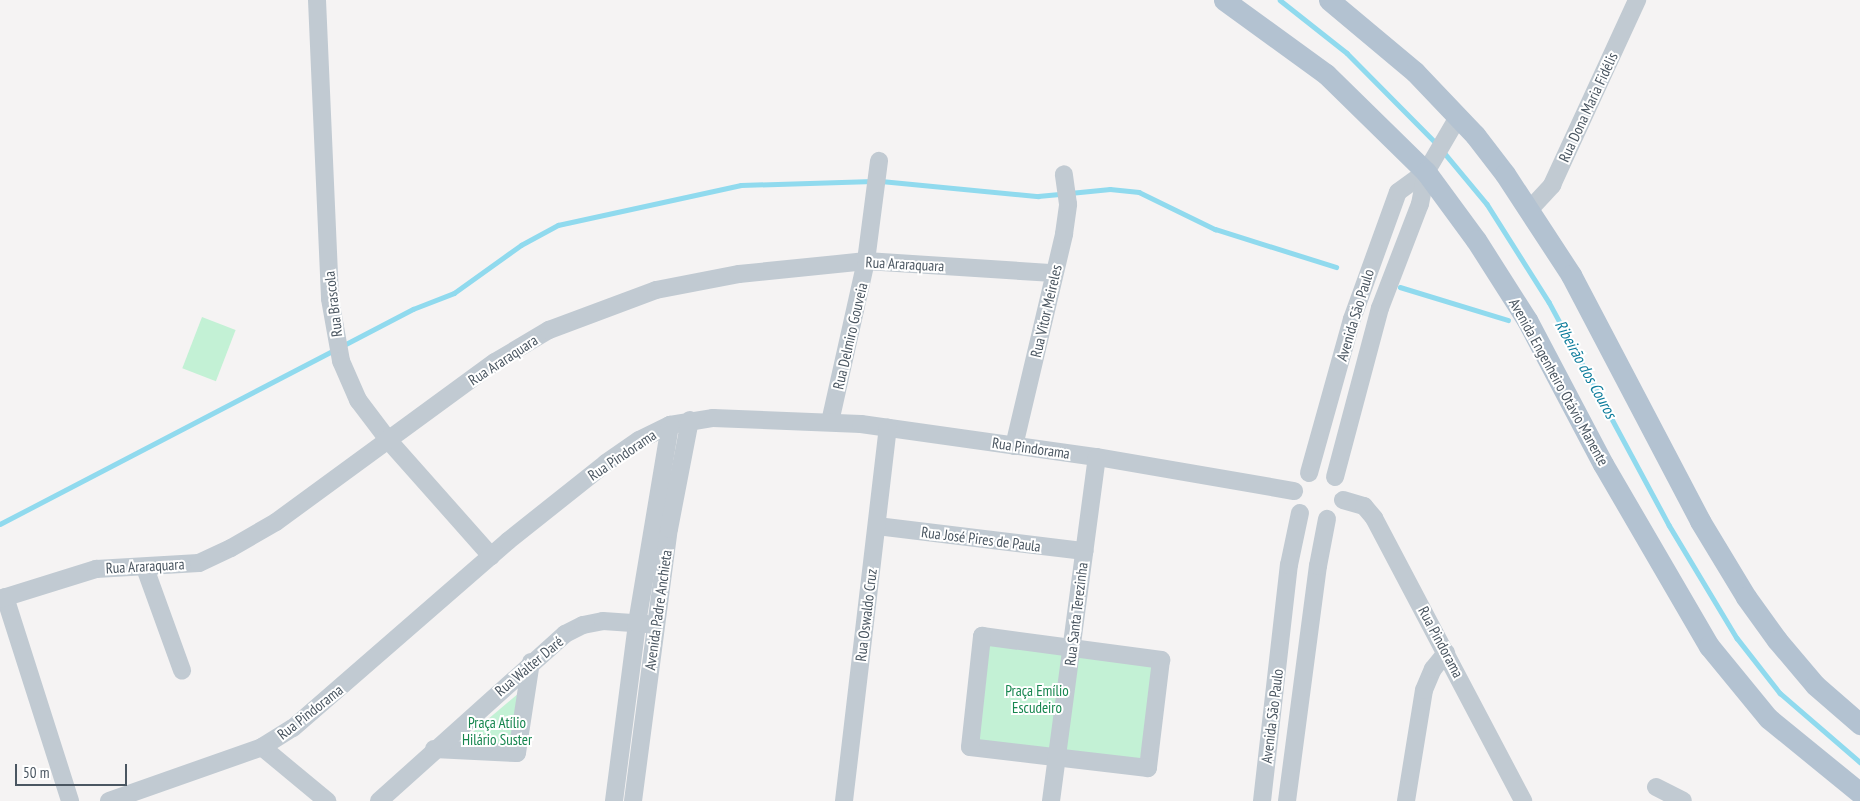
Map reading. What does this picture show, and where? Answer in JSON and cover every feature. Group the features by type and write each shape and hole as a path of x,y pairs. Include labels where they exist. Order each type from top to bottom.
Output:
{"main road":[{"name":"Avenida Engenheiro Otávio Manente","path":"1224,0 1326,74 1429,167 1527,320 1603,464 1709,646 1768,718 1860,793"},
{"path":"1329,0 1406,63 1458,116 1530,209 1570,275 1700,521 1746,597 1804,672 1860,724"}],"street":[{"name":"Rua Brascola","path":"317,0 330,300 342,361 358,400 389,440 491,556"},
{"name":"Rua Dona Maria Fidélis","path":"1530,209 1552,185 1637,0"},
{"name":"Avenida São Paulo","path":"1335,476 1377,316 1420,204 1429,167 1458,116"},
{"name":"Rua Delmiro Gouveia","path":"830,422 866,261 876,199 879,165"},
{"name":"Avenida São Paulo","path":"1309,473 1352,319 1398,192 1429,167"},
{"name":"Rua Vitor Meireles","path":"1014,446 1068,204 1066,179"},
{"name":"Rua Araraquara","path":"3,598 96,569 145,568 199,563 231,548 276,522 495,362 549,330 634,297 739,274 866,261 1054,273"},
{"name":"Rua Pindorama","path":"109,801 262,747 294,728 324,704 491,556 606,463 639,440 670,425 690,420 738,418 830,422 888,428 1097,457 1294,491"},
{"name":"Avenida Padre Anchieta","path":"633,801 669,529 690,420"},
{"name":"Avenida Padre Anchieta","path":"614,801 637,623 670,425"},
{"name":"Rua Oswaldo Cruz","path":"844,801 888,428"},
{"name":"Rua Santa Terezinha","path":"1051,801 1097,457"},
{"path":"1327,472 1335,476 1340,483 1343,500 1340,508 1327,519 1310,519 1300,513 1295,502 1294,491 1300,480 1309,473 1327,472"},
{"name":"Rua Pindorama","path":"1343,500 1369,510 1523,801"},
{"name":"Avenida São Paulo","path":"1262,801 1290,565 1300,513"},
{"name":"Avenida São Paulo","path":"1287,801 1318,566 1327,519"},
{"name":"Rua José Pires de Paula","path":"877,526 1084,551"},
{"path":"145,568 182,670"},
{"path":"3,598 70,801"},
{"name":"Rua Walter Daré","path":"379,801 531,662 565,634 583,625 603,621 656,626"},
{"path":"981,638 1072,646 1161,660 1149,766 1146,769 1057,758 968,746 981,638"},
{"path":"1406,801 1422,700 1433,669 1446,653"},
{"path":"434,750 517,753 531,662"},
{"path":"1270,737 1295,740"},
{"path":"262,747 327,801"},
{"path":"1656,787 1684,801"}],"green space":[{"path":"202,317 236,330 216,381 182,368"},
{"name":"Praça Emílio Escudeiro","path":"988,640 1155,666 1139,766 972,740"},
{"name":"Praça Atílio Hilário Suster","path":"519,693 511,749 461,742"}],"waterway":[{"name":"Ribeirão dos Couros","path":"1280,0 1347,53 1437,144"},
{"name":"Ribeirão dos Couros","path":"1442,150 1487,204 1549,302 1669,525 1737,638 1780,693 1860,762"},
{"path":"342,346 413,309 454,293 521,245 558,225 741,185 873,181"},
{"path":"881,181 1038,196 1062,194"},
{"path":"1070,193 1110,189 1139,192 1215,229 1336,267"},
{"path":"1400,287 1508,320"},
{"path":"0,524 336,349"}]}
